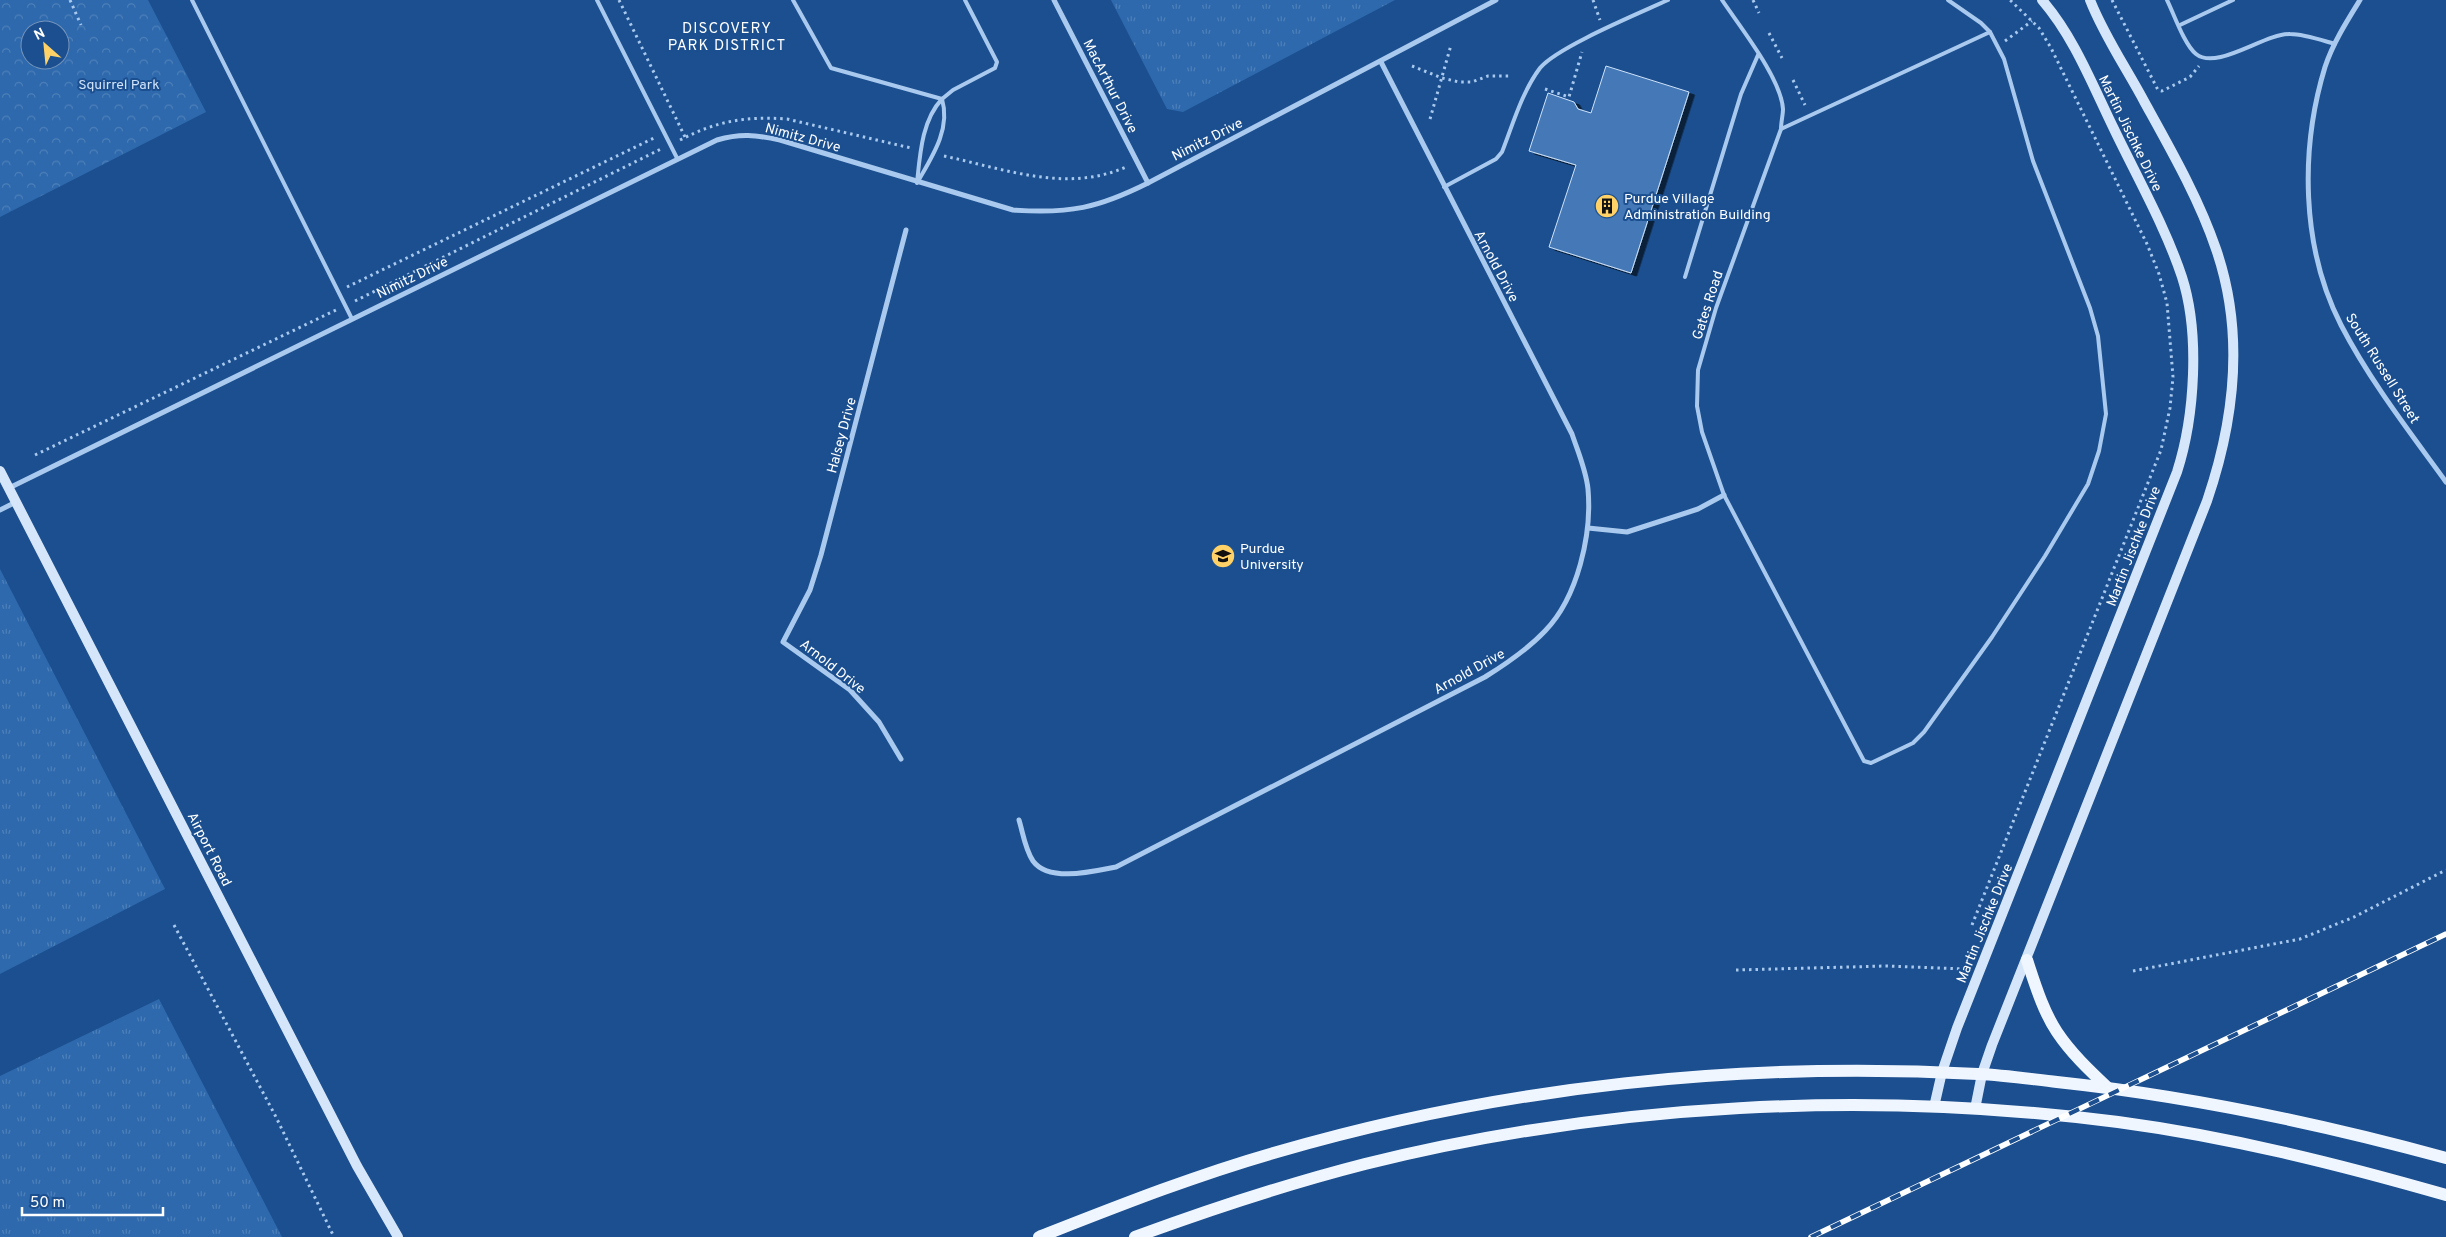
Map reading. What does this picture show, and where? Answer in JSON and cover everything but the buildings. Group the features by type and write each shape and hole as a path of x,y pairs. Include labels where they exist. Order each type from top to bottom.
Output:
{"main road":[{"name":"Martin Jischke Drive","path":"1934,1106 1942,1072 1956,1028 1981,970 2177,472 2185,447 2194,356 2182,278 2166,238 2079,56 2057,19 2042,0"},
{"name":"Martin Jischke Drive","path":"1975,1109 1982,1074 2207,501 2221,461 2229,425 2233,387 2233,345 2228,294 2216,250 2163,135 2090,0"},
{"name":"Airport Road","path":"1,475 358,1166 398,1237"},
{"path":"2027,960 2044,1008 2056,1031 2071,1051 2107,1087"},
{"path":"1040,1237 1123,1203 1277,1152 1355,1132 1521,1097 1610,1084 1731,1073 1815,1070 1942,1072 1982,1074 2107,1087 2193,1100 2281,1117 2377,1139 2446,1158"},
{"path":"1135,1237 1214,1208 1365,1164 1528,1131 1612,1119 1729,1109 1934,1106 2119,1123 2282,1152 2446,1195"}],"street":[{"name":"MacArthur Drive","path":"1054,0 1148,183"},
{"name":"Nimitz Drive","path":"8,488 677,158 736,135 752,135 780,140 917,183 1013,210 1052,212 1088,208 1124,195 1148,183 1496,0"},
{"name":"South Russell Street","path":"2360,0 2325,66 2309,142 2309,210 2320,268 2340,324 2380,390 2446,482"},
{"name":"Arnold Drive","path":"1019,820 1028,851 1034,863 1052,872 1074,875 1116,867 1470,685 1516,658 1546,630 1564,602 1578,572 1588,528 1588,488 1572,434 1381,62"},
{"name":"Halsey Drive","path":"784,642 810,590 821,555 906,230"},
{"path":"1588,528 1627,532 1698,509 1724,495"},
{"path":"0,510 16,502"},
{"name":"Arnold Drive","path":"784,642 850,690 879,722 901,759"}],"lane":[{"path":"192,0 352,319"},
{"path":"597,0 677,158"},
{"path":"793,0 831,68 942,99"},
{"path":"917,183 920,150 931,110 953,90 994,68 997,62 965,0"},
{"path":"1444,187 1496,159 1502,152 1530,83 1542,66 1550,59 1605,29 1668,0"},
{"name":"Gates Road","path":"1722,0 1758,55 1779,92 1783,109 1781,129 1716,308 1698,370 1697,406 1702,432 1724,495 1864,761 1871,763 1913,743 1924,732 1992,637 2046,556 2088,484 2099,451 2106,414 2098,336 2090,308 2033,161 2012,84 1998,46 1990,32"},
{"path":"1781,129 1990,32 1981,23 1948,0"},
{"path":"2167,0 2190,47 2197,55 2205,58 2218,57 2238,51 2276,35 2291,34 2335,44"},
{"path":"2180,25 2233,0"},
{"path":"1685,277 1741,94 1758,55"},
{"path":"917,183 935,153 946,113 942,99"}],"path":[{"path":"70,0 80,25"},
{"path":"619,0 692,151"},
{"path":"1593,0 1605,29"},
{"path":"1753,0 1759,13"},
{"path":"2112,0 2158,90 2162,91 2190,77 2205,58"},
{"path":"1998,46 2032,21"},
{"path":"1769,33 1782,58"},
{"path":"1545,89 1568,98 1582,55 1581,42"},
{"path":"1430,119 1451,45"},
{"path":"1412,66 1442,78 1459,82 1472,82 1488,76 1511,76"},
{"path":"1793,80 1805,105"},
{"path":"35,455 345,306 710,126 731,120 768,117 787,118 920,150"},
{"path":"338,292 664,133"},
{"path":"935,153 1045,178 1069,180 1098,178 1137,162"},
{"path":"2133,971 2300,939 2354,917 2446,870"},
{"path":"174,925 276,1118 334,1237"},
{"path":"1736,970 1886,966 1981,970"}],"green space":[{"name":"Squirrel Park","path":"0,0 148,0 206,112 0,217"},
{"path":"1111,0 1395,0 1183,112 1167,109"},
{"path":"0,569 165,889 0,974"},
{"path":"159,999 282,1237 0,1237 0,1076"}],"railway":[{"path":"1811,1237 2446,934"}],"place":[{"name":"Purdue Village Administration Building","path":"1607,206"},
{"name":"Purdue University","path":"1223,556"}],"district":[{"name":"DISCOVERY PARK DISTRICT","path":"727,36"}]}
